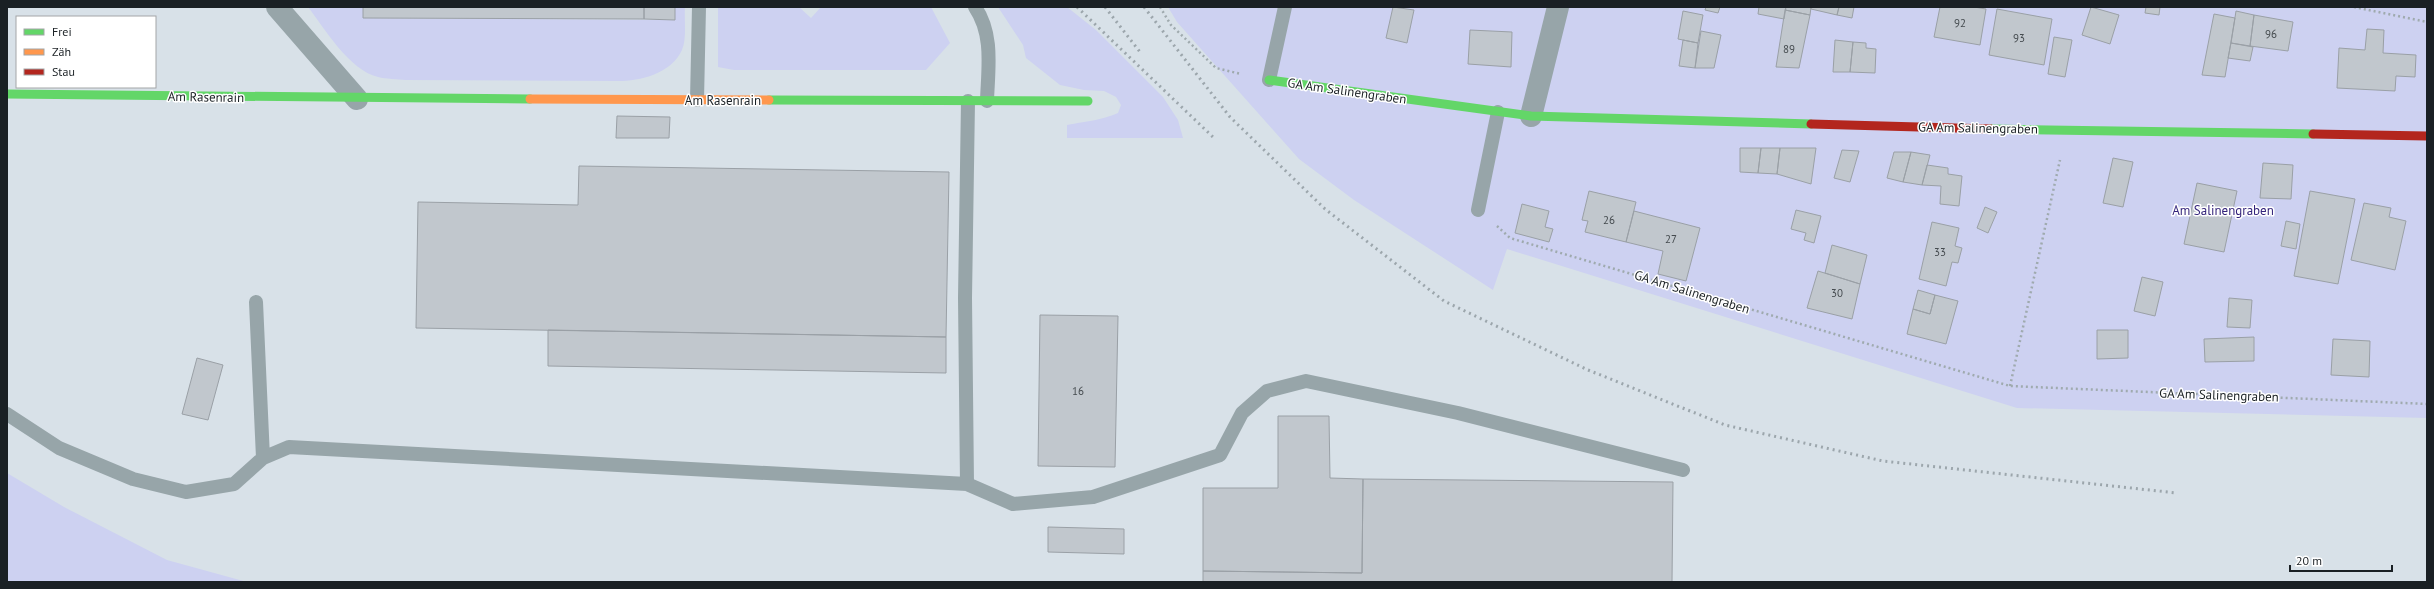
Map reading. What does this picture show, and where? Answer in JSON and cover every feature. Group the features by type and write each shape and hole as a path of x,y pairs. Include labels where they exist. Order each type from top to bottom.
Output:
{"street":[{"path":"277,7 357,99"},
{"path":"1531,116 1558,7"},
{"name":"GA Am Salinengraben","path":"1269,80 1531,116 2066,131 2427,136"},
{"name":"Am Rasenrain","path":"7,94 357,99 1088,101"}],"lane":[{"path":"696,100 699,7"},
{"path":"975,7 984,22 988,44 988,101"},
{"name":"GA Am Salinengraben","path":"1269,80 1285,7"},
{"path":"967,484 965,298 968,101"},
{"path":"1478,210 1498,112"},
{"path":"256,302 263,458"},
{"path":"7,414 66,451 133,479 186,492 234,484 263,458 289,448 967,484 1013,504 1093,497 1220,455 1242,413 1247,408 1267,391 1306,381 1458,413 1683,470"}],"path":[{"path":"1160,7 1171,25 1216,68 1269,80"},
{"path":"2354,7 2427,22"},
{"path":"2010,386 2066,131"},
{"name":"GA Am Salinengraben","path":"1478,210 1510,238 2010,386 2427,404"}],"green space":[{"path":"308,7 363,7 363,18 674,20 675,7 685,7 685,35 682,50 670,65 663,70 645,78 636,80 388,79 367,73 348,58 338,48"},
{"path":"718,7 799,7 811,18 821,7 931,7 950,43 926,70 734,70 718,67"},
{"path":"998,7 1067,7 1096,30 1163,97 1178,120 1183,138 1067,138 1067,125 1111,116 1118,113 1121,105 1116,97 1104,91 1084,90 1060,85 1026,58 1023,45"},
{"name":"Am Salinengraben","path":"1168,7 2427,7 2427,418 2017,408 1507,249 1493,290 1354,200 1299,159 1177,22"},
{"path":"7,473 64,507 167,560 247,582 7,582"}],"building":[{"path":"363,7 644,7 644,19 363,18"},
{"path":"644,7 675,7 675,20 644,19"},
{"path":"1393,7 1414,10 1407,43 1386,38"},
{"path":"1706,7 1720,7 1718,13 1705,10"},
{"path":"1759,7 1786,7 1784,19 1758,14"},
{"path":"1786,7 1811,7 1810,15 1785,10"},
{"path":"1811,7 1839,7 1837,15 1811,9"},
{"path":"1839,7 1854,7 1852,18 1837,15"},
{"path":"1940,7 1974,7 1986,9 1980,45 1934,37"},
{"path":"2091,7 2119,15 2110,44 2082,35"},
{"path":"2146,7 2160,7 2159,15 2145,13"},
{"path":"1997,9 2052,19 2044,65 1989,55"},
{"path":"1785,10 1810,15 1799,68 1776,67"},
{"path":"1683,11 1703,15 1698,43 1678,39"},
{"path":"2236,11 2254,15 2250,46 2231,43"},
{"path":"2214,14 2235,18 2225,77 2202,75"},
{"path":"2254,15 2293,22 2288,51 2250,46"},
{"path":"2367,29 2384,30 2383,53 2416,55 2415,77 2396,76 2395,91 2337,88 2339,48 2365,50"},
{"path":"1470,30 1512,32 1511,67 1468,64"},
{"path":"1701,31 1721,35 1714,68 1695,68"},
{"path":"2054,37 2072,40 2065,77 2048,74"},
{"path":"1683,40 1698,43 1695,68 1679,66"},
{"path":"1835,40 1853,42 1850,72 1833,72"},
{"path":"1853,42 1866,43 1866,48 1876,49 1875,73 1850,72"},
{"path":"2231,43 2253,47 2250,61 2228,58"},
{"path":"617,116 670,117 669,138 616,138"},
{"path":"1740,148 1761,148 1758,173 1740,172"},
{"path":"1761,148 1780,148 1777,174 1758,173"},
{"path":"1780,148 1816,148 1811,184 1777,174"},
{"path":"1842,150 1859,151 1850,182 1834,178"},
{"path":"1894,152 1911,152 1903,182 1887,178"},
{"path":"1911,152 1930,155 1922,185 1903,182"},
{"path":"2113,158 2133,162 2123,207 2103,203"},
{"path":"2263,163 2293,165 2291,199 2260,198"},
{"path":"1927,165 1948,168 1948,174 1962,176 1959,206 1940,204 1941,186 1922,185"},
{"path":"579,166 949,172 946,337 416,328 418,202 578,205"},
{"path":"2197,183 2237,191 2224,252 2184,244"},
{"path":"1589,191 1636,202 1626,242 1585,232 1588,221 1582,220"},
{"path":"2310,191 2355,199 2338,284 2294,276"},
{"path":"2364,203 2391,208 2389,217 2406,221 2395,270 2351,260"},
{"path":"1522,204 1549,211 1545,227 1553,229 1549,242 1515,233"},
{"path":"1985,207 1997,212 1988,233 1977,228"},
{"path":"1796,210 1821,216 1814,243 1804,240 1806,233 1791,229"},
{"path":"1634,211 1700,228 1686,281 1658,274 1663,251 1626,242"},
{"path":"2286,221 2300,224 2296,249 2281,246"},
{"path":"1932,222 1959,228 1955,246 1962,248 1958,263 1952,262 1946,286 1919,279"},
{"path":"1832,245 1867,255 1860,284 1825,273"},
{"path":"1818,271 1860,284 1852,319 1807,308"},
{"path":"2142,277 2163,282 2155,316 2134,311"},
{"path":"1918,290 1935,295 1930,314 1913,309"},
{"path":"1935,295 1958,301 1946,344 1907,334 1913,309 1930,314"},
{"path":"2229,298 2252,300 2250,328 2227,327"},
{"path":"1040,315 1118,316 1115,467 1038,466"},
{"path":"548,330 946,337 946,373 548,366"},
{"path":"2097,330 2128,330 2128,358 2097,359"},
{"path":"2254,337 2254,361 2205,362 2204,339"},
{"path":"2333,339 2370,341 2369,377 2331,375"},
{"path":"197,358 223,365 208,420 182,414"},
{"path":"1278,416 1329,416 1330,478 1363,479 1362,573 1203,571 1203,488 1278,488"},
{"path":"1363,479 1673,482 1672,582 1203,582 1203,571 1362,573"},
{"path":"1048,527 1124,529 1124,554 1048,552"}],"railway":[{"path":"1077,7 1214,138"},
{"path":"1105,7 1140,52"},
{"path":"1144,7 1230,117 1325,209 1444,301 1588,370 1725,425 1883,461 2177,493"}],"traffic: fast":[{"path":"1269,80 1531,116 1811,124"},
{"path":"7,94 530,99"},
{"path":"769,100 1088,101"},
{"path":"1991,129 2313,134"}],"traffic: slow":[{"path":"530,99 769,100"}],"traffic: jam":[{"path":"1811,124 1991,129"},
{"path":"2313,134 2427,136"}]}
